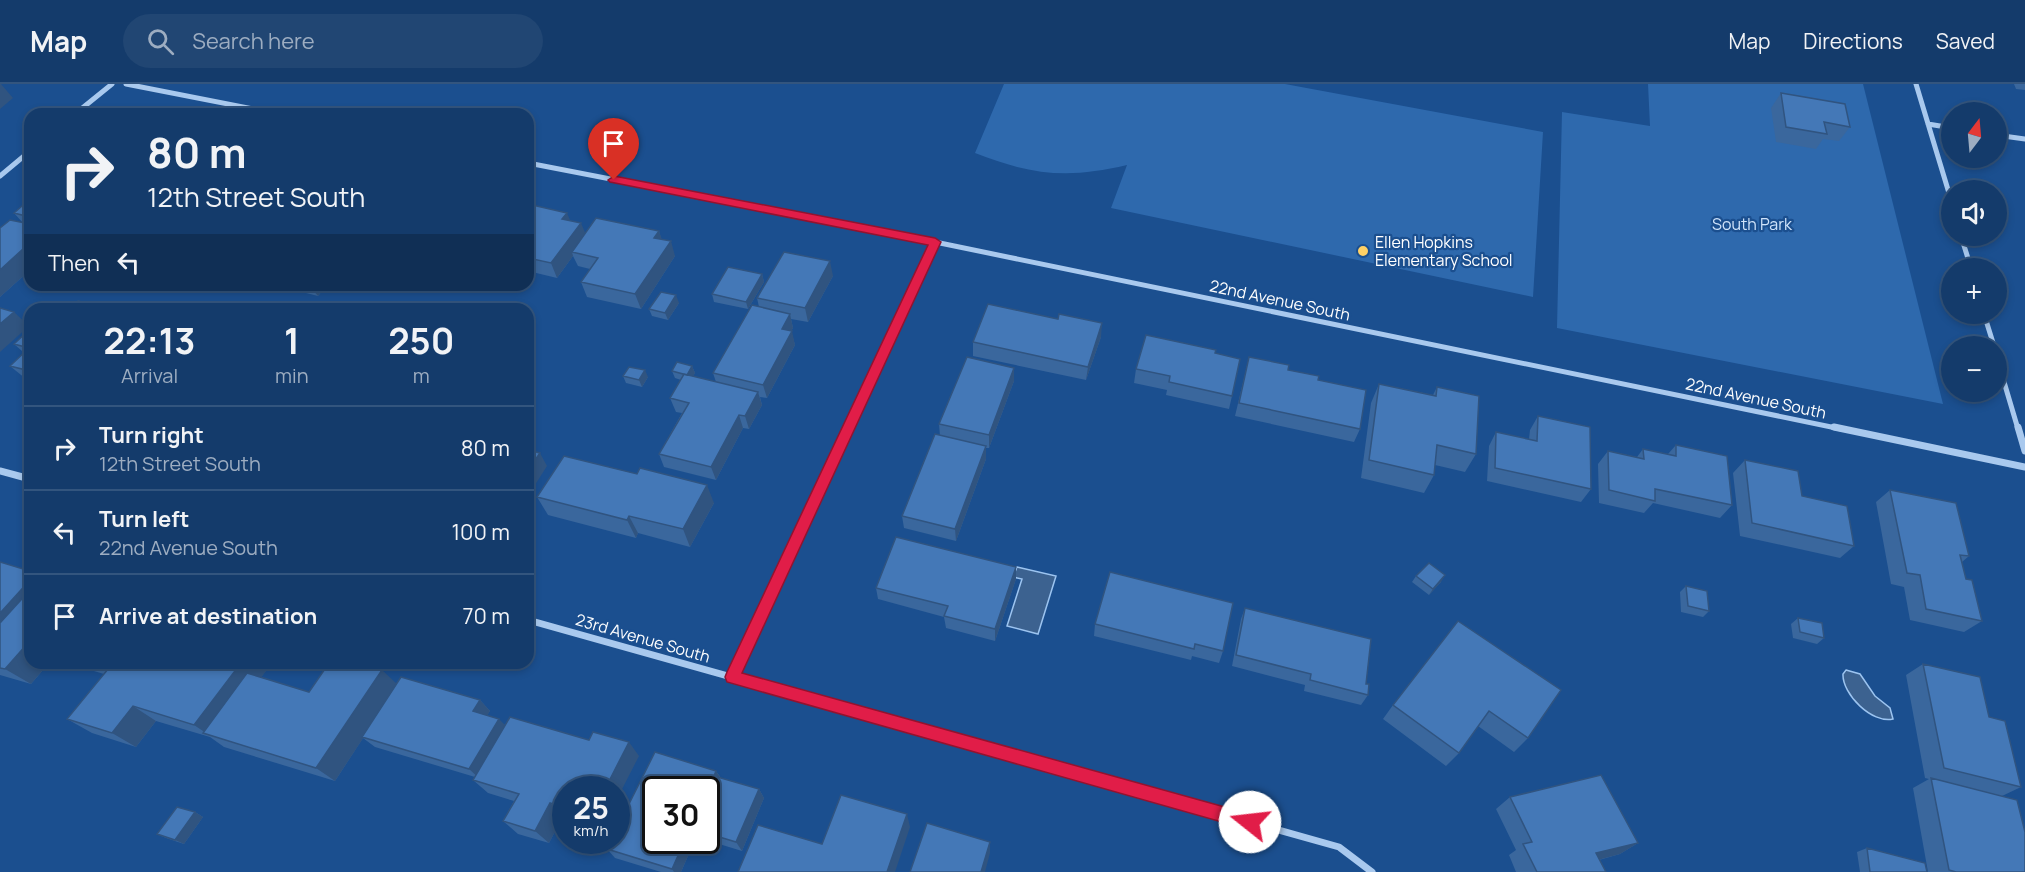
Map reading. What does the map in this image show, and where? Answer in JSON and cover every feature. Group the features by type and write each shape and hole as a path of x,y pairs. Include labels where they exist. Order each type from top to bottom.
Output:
{"street":[{"path":"82,108 112,84"},
{"path":"126,84 248,108"},
{"path":"1916,84 1945,180"},
{"path":"1928,124 1941,126"},
{"path":"2007,137 2025,139"},
{"path":"0,176 24,156"},
{"name":"22nd Avenue South","path":"534,164 935,242 2025,467"},
{"path":"732,677 935,242"},
{"path":"2007,391 2025,451"},
{"path":"0,471 24,477"},
{"name":"23rd Avenue South","path":"534,622 1340,847 1372,872"}],"green space":[{"path":"1004,84 1285,84 1543,132 1533,297 1111,208 1127,165 1086,172 1050,172 1014,166 975,153"},
{"name":"South Park","path":"1648,84 1863,84 1943,404 1557,328 1562,112 1650,126"}],"shaded area":[{"path":"1017,567 1056,576 1038,634 1007,626 1022,579 1013,577"},
{"path":"1846,670 1860,674 1875,696 1890,708 1893,719 1876,717 1860,706 1847,690 1843,674"}],"building":[{"path":"1781,93 1845,104 1850,127 1824,122 1827,134 1786,127"},
{"path":"24,204 24,216 14,213"},
{"path":"534,205 567,213 562,219 581,223 551,263 534,259"},
{"path":"596,218 659,231 654,238 671,241 635,294 581,282 598,258 572,252"},
{"path":"10,220 24,223 24,248 0,270 0,228"},
{"path":"784,252 830,261 805,308 757,298"},
{"path":"728,267 762,274 746,302 712,294"},
{"path":"661,292 676,295 665,313 649,309"},
{"path":"988,304 1058,319 1059,314 1102,323 1088,367 973,342"},
{"path":"752,305 790,314 782,329 792,331 763,385 713,373"},
{"path":"0,308 14,312 0,324"},
{"path":"24,335 24,347 14,344"},
{"path":"1146,335 1216,350 1215,353 1240,359 1232,396 1169,382 1170,376 1136,369"},
{"path":"24,353 24,370 10,366"},
{"path":"967,357 1014,368 989,435 939,424"},
{"path":"1249,357 1289,365 1288,370 1319,376 1318,380 1366,390 1360,429 1239,403"},
{"path":"677,362 692,366 687,375 672,371"},
{"path":"629,367 645,370 639,380 623,376"},
{"path":"684,374 758,392 745,416 739,415 711,467 659,454 689,403 670,398"},
{"path":"1379,384 1436,396 1437,387 1479,396 1476,454 1437,445 1434,475 1369,460"},
{"path":"1538,416 1590,427 1591,489 1495,468 1496,432 1537,441"},
{"path":"935,434 986,446 955,529 902,516"},
{"path":"1676,445 1727,456 1732,505 1655,489 1655,501 1609,490 1608,451 1644,459 1643,449 1676,456"},
{"path":"534,452 540,453 534,462"},
{"path":"564,456 637,474 640,468 707,485 683,529 629,516 627,520 537,497"},
{"path":"1745,460 1798,471 1802,496 1847,506 1854,546 1752,523"},
{"path":"1890,490 1956,503 1969,556 1960,555 1966,579 1972,580 1982,621 1926,609 1920,575 1907,573"},
{"path":"896,537 1016,567 995,629 944,616 948,606 876,588"},
{"path":"0,562 24,569 24,587 0,613"},
{"path":"1429,563 1445,575 1433,589 1416,576"},
{"path":"1110,572 1233,603 1223,651 1195,644 1194,649 1095,624"},
{"path":"1686,586 1707,591 1709,611 1688,606"},
{"path":"24,597 24,648 5,669 0,668 0,623"},
{"path":"1245,608 1371,639 1366,684 1369,684 1368,695 1310,680 1311,674 1236,655"},
{"path":"1798,618 1822,623 1824,638 1800,632"},
{"path":"1458,621 1561,690 1528,738 1489,711 1459,753 1393,705"},
{"path":"1923,664 1980,677 1989,717 2005,721 2021,787 1944,768"},
{"path":"108,669 236,669 194,725 133,706 112,733 67,719"},
{"path":"325,669 382,670 316,768 203,733 247,673 309,692"},
{"path":"401,677 480,700 473,711 499,719 469,769 362,737"},
{"path":"510,717 589,740 593,732 629,742 612,776 552,776 552,804 550,803 535,831 503,821 519,794 473,780"},
{"path":"655,752 716,771 714,776 643,776"},
{"path":"1601,775 1638,843 1596,853 1606,872 1537,872 1523,844 1532,842 1510,797"},
{"path":"642,778 642,854 679,854 672,869 623,854 630,854 630,802"},
{"path":"720,778 759,789 736,842 720,837"},
{"path":"1931,778 2017,800 2025,832 2025,872 1956,872 1949,870"},
{"path":"841,795 907,814 887,872 738,872 758,825 822,844"},
{"path":"177,807 195,812 175,840 157,834"},
{"path":"927,823 990,842 981,872 910,872"},
{"path":"1867,848 1925,863 1927,872 1870,872"}],"place":[{"name":"Ellen Hopkins Elementary School","path":"1363,251"}],"route":[{"path":"614,180 935,242 732,677 1250,822"}]}
